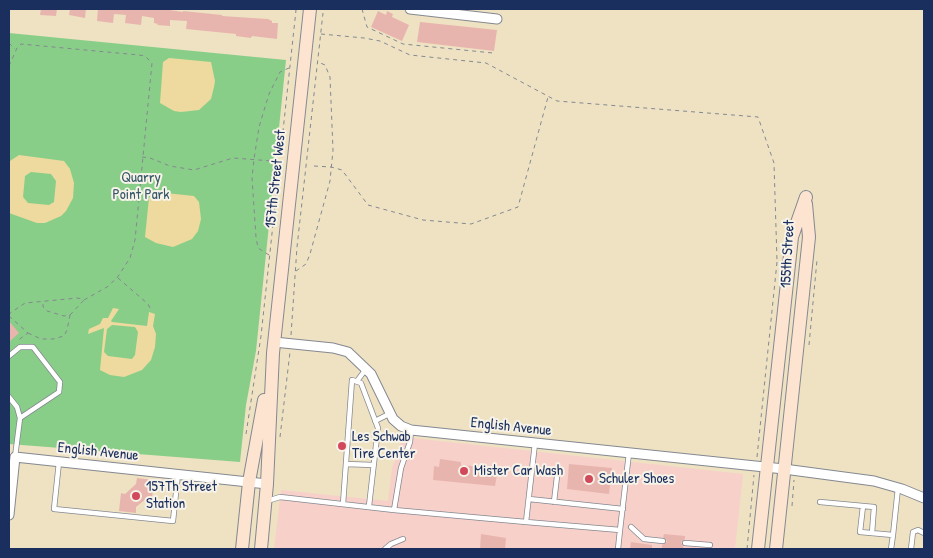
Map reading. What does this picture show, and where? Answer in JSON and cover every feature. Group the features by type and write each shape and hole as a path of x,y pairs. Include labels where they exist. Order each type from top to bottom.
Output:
{"street":[{"name":"157th Street West","path":"261,549 266,501 274,348 310,9"},
{"path":"410,9 497,19"},
{"name":"155th Street","path":"758,549 761,467 792,238 806,197 809,237 776,549"},
{"name":"157th Street West","path":"242,549 249,482 274,348"},
{"name":"English Avenue","path":"274,348 333,348 348,352 371,374 393,419 401,426 412,430 784,469 874,481 924,498"},
{"name":"English Avenue","path":"15,457 267,484"},
{"path":"9,515 15,457"}],"lane":[{"path":"9,356 20,347 33,347 60,382 59,392 20,418"},
{"path":"356,382 366,369"},
{"path":"343,504 352,380 361,383 378,428 369,506"},
{"path":"9,397 17,407 20,418 15,457"},
{"path":"375,421 391,413"},
{"path":"394,510 401,468 412,430"},
{"path":"526,522 535,444"},
{"path":"618,549 629,453"},
{"path":"58,462 54,509 173,521 178,474"},
{"path":"346,464 374,465"},
{"path":"554,502 558,468"},
{"path":"891,549 898,488"},
{"path":"266,501 280,497 394,510 620,530"},
{"path":"529,499 623,509"},
{"path":"820,502 874,507 872,533"},
{"path":"863,506 860,532 893,535"},
{"path":"631,527 644,539 663,541"},
{"path":"912,549 913,532 918,530 924,533"},
{"path":"385,549 403,539"},
{"path":"685,543 696,546 710,545"}],"path":[{"path":"362,9 366,27 403,44 493,53"},
{"path":"246,436 261,336 296,10"},
{"path":"291,332 295,272 323,13"},
{"path":"321,34 380,41 410,55 486,63 557,101 758,117 774,163 777,261 761,467 747,549"},
{"path":"9,44 16,50"},
{"path":"9,66 16,50 21,44 145,56 152,63 135,240 130,258 117,278 108,287 84,300 70,315 64,336 47,340 28,333 9,315 25,303 78,298 84,300"},
{"path":"295,272 306,264 310,254 326,200 331,167 333,136 330,77 325,65 317,62"},
{"path":"270,256 258,248 256,237 252,178 254,159 259,127 272,88 280,72 290,68"},
{"path":"314,166 342,170 368,205 423,220 471,224 518,207 548,96"},
{"path":"142,157 170,166 194,170 233,158 272,161"},
{"path":"117,278 148,304 151,310"},
{"path":"43,301 43,307 47,311 64,316 70,315"},
{"path":"15,343 28,333"},
{"path":"279,445 289,357"}],"shaded area":[{"path":"403,437 743,474 735,549 274,549 281,490 388,501 392,468"}],"green space":[{"name":"Quarry Point Park","path":"9,33 286,60 256,351 246,405 240,462 9,444"}],"sand":[{"path":"169,58 211,62 215,81 211,99 199,110 174,111 160,103 163,62"},
{"path":"19,155 64,161 70,169 74,183 73,198 66,211 61,216 45,223 37,223 9,213 10,161","holes":["31,172 51,174 56,181 54,202 49,205 28,203 23,197 25,176"]},
{"path":"156,192 194,196 199,202 201,219 198,231 192,239 173,247 156,243 145,237 149,198"},
{"path":"113,308 119,309 112,322 147,326 149,312 155,314 153,326 156,334 155,347 151,360 142,370 124,377 110,375 100,370 104,328 88,334 89,329 100,324 103,318 108,318","holes":["112,325 135,327 138,332 135,355 132,359 108,356 104,352 107,329"]}],"building":[{"path":"41,9 57,9 56,16 40,15"},
{"path":"70,9 86,9 85,18 69,15"},
{"path":"98,9 163,9 268,19 272,23 278,23 277,39 252,36 251,38 236,36 236,34 186,29 187,21 170,20 170,26 157,25 154,23 154,18 142,16 141,25 125,23 126,15 114,14 113,23 97,21"},
{"path":"378,11 386,15 387,11 393,14 392,17 409,25 402,41 371,27"},
{"path":"420,22 497,30 494,51 417,42"},
{"path":"9,321 19,333 9,342"},
{"name":"Mister Car Wash","path":"440,459 461,462 461,465 494,468 494,475 497,475 495,486 433,480 434,466 439,467"},
{"name":"Schuler Shoes","path":"569,464 612,468 609,494 567,489"},
{"name":"157Th Street Station","path":"137,478 154,480 152,498 147,498 136,507 136,513 119,511 121,493 125,494 136,484"},
{"path":"481,534 506,538 505,549 480,549"},
{"path":"664,534 685,536 685,539 681,542 684,549 662,549 662,545 667,542 663,537"},
{"path":"631,542 652,545 652,549 630,549"}],"place":[{"name":"Les Schwab Tire Center","path":"342,446"},
{"name":"Mister Car Wash","path":"464,471"},
{"name":"Schuler Shoes","path":"589,479"},
{"name":"157Th Street Station","path":"136,496"}]}
